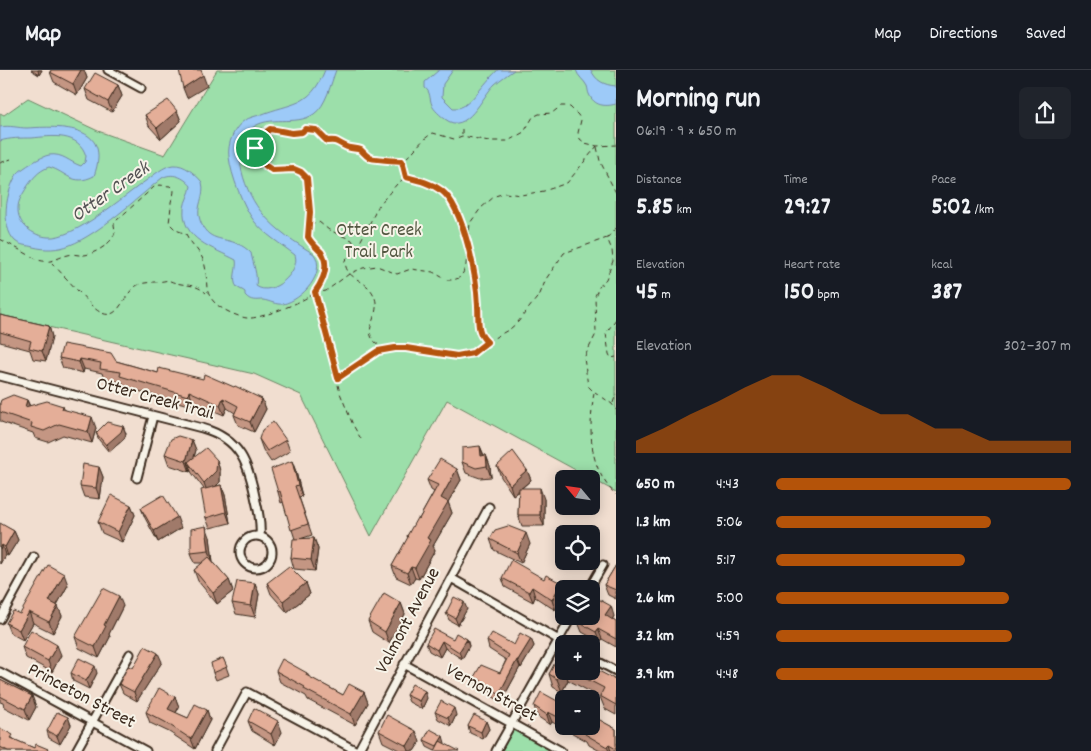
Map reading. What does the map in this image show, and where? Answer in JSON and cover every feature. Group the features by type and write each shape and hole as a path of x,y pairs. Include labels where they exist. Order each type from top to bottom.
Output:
{"street":[{"path":"108,70 141,88"},
{"name":"Otter Creek Trail","path":"0,376 209,430 226,439 236,448 245,461 250,473 261,526 260,536"},
{"path":"137,478 153,416"},
{"name":"Valmont Avenue","path":"358,751 489,507"},
{"name":"Otter Creek Trail","path":"260,536 270,544 272,556 270,561 262,567 250,567 242,560 240,547 248,538 260,536"},
{"path":"0,619 34,557"},
{"path":"594,580 603,565"},
{"path":"451,578 555,637"},
{"path":"496,751 555,644"},
{"path":"76,751 130,654"},
{"path":"600,663 616,671"},
{"name":"Vernon Street","path":"404,664 561,751"},
{"name":"Princeton Street","path":"0,672 146,751"},
{"path":"215,751 247,692 358,751"}],"path":[{"path":"361,439 340,393 338,378 315,292 326,267 322,254 308,237 307,178 301,172 294,169 272,170 261,162 255,148 256,140 270,129 292,133 302,132 305,129 316,130 327,141 336,140 346,147 363,152 368,157 402,161 412,154 416,147 433,133 454,139 462,136 489,141 508,141 524,132 533,117 539,114 552,113 560,106 565,106 570,107 578,114 581,120 578,133 580,139 597,146 616,145"},
{"path":"462,129 462,136"},
{"path":"597,146 600,161 616,193"},
{"path":"52,262 98,312 105,314 113,313 119,309 136,286 168,280 174,283 199,286 218,306 247,318 256,318 286,308 315,292 326,291 349,274 363,268 377,266 397,274 412,269 433,272 441,278 453,280 463,273 468,246 468,228 475,213 488,202 505,193 521,195 544,191 567,183 597,146"},
{"path":"0,163 11,159"},
{"path":"402,161 406,177"},
{"path":"406,177 431,184 444,192 459,219 473,264 480,336 487,342"},
{"path":"386,349 378,345 370,334 370,326 376,310 376,302 371,288 349,274 345,267 345,260 357,248 379,205 397,184 406,177"},
{"path":"0,239 38,260 52,262 69,254 83,256 106,245 115,233 114,224 117,220 154,187 159,185 170,186 174,190 174,195 171,202 172,209 169,223 176,230 186,234 192,246 200,253 204,260 208,294"},
{"path":"309,224 318,222 329,230 352,240 357,248"},
{"path":"338,378 378,351 386,349 406,348 457,356 473,353 518,322 540,294 546,279 564,253 607,238 616,228"},
{"path":"607,238 612,250 613,261 606,279 599,287 595,296 596,334 584,358 588,386 612,404 616,410"},
{"path":"616,319 606,333 609,354 611,358 616,357"},
{"path":"594,392 590,422 594,456 597,469 616,495"},
{"path":"612,404 616,394"}],"green space":[{"name":"Otter Creek Trail Park","path":"217,70 616,70 616,492 600,483 600,470 576,470 447,400 371,536 301,395 254,374 0,316 0,113 4,115 28,98 98,131 165,155"},
{"path":"511,724 560,751 496,751"}],"water":[{"path":"325,70 336,70 322,106 314,114 299,120 259,124 252,128 245,136 241,147 240,159 245,183 257,206 280,231 314,254 317,261 315,277 298,297 283,304 251,300 245,295 245,292 237,287 235,284 236,260 201,242 188,228 184,219 184,208 191,186 178,176 170,175 162,178 93,233 65,247 47,249 24,245 15,241 10,235 7,227 6,208 10,190 17,174 32,163 49,155 62,157 81,166 85,162 86,156 77,143 64,137 16,138 0,141 0,127 54,127 68,129 90,137 96,146 98,159 94,176 80,180 70,178 49,167 39,173 27,187 18,205 20,219 32,232 48,237 59,236 71,231 99,215 159,171 173,165 182,166 202,182 203,192 199,206 199,215 203,227 216,238 240,245 251,253 256,274 256,286 263,289 277,286 290,275 296,261 295,255 273,239 250,215 232,172 229,152 230,141 235,131 245,120 306,98 313,91"},
{"path":"439,70 453,70 443,84 442,97 453,108 465,105 470,101 498,70 514,70 495,84 467,119 453,123 445,119 434,108 429,93 425,88 425,82"},
{"path":"576,70 591,70 601,82 616,86 616,104 600,105 594,101"}],"building":[{"path":"51,70 81,70 73,84 50,72"},
{"path":"179,70 201,70 203,75 183,88"},
{"path":"95,73 118,85 108,102 85,89"},
{"path":"168,100 177,111 157,128 145,115"},
{"path":"0,315 49,326 42,351 29,348 31,341 0,332"},
{"path":"63,344 111,353 116,361 158,373 159,368 203,379 204,374 262,399 250,422 234,415 238,406 223,398 220,405 189,391 188,396 120,376 121,372 100,369 101,363 80,359 79,362 59,358"},
{"path":"13,395 27,400 25,407 47,401 63,406 62,409 92,417 88,432 59,424 44,431 31,427 32,423 0,412 1,400"},
{"path":"107,422 123,426 121,432 106,445 96,433"},
{"path":"273,422 286,440 267,451 259,439 262,430"},
{"path":"178,436 192,440 186,461 165,454 171,439"},
{"path":"480,446 481,456 486,455 487,466 476,468 462,462 462,448"},
{"path":"206,448 217,460 216,471 204,483 188,462"},
{"path":"513,451 527,470 510,485 497,466"},
{"path":"440,459 457,469 441,498 448,502 427,538 431,540 415,568 411,567 407,573 392,566 417,518 419,519 438,485 427,480"},
{"path":"292,461 298,485 295,486 308,524 291,530 280,491 278,492 271,469"},
{"path":"83,464 99,467 96,488 80,486"},
{"path":"221,485 226,512 206,518 201,490"},
{"path":"519,488 540,488 540,515 518,515"},
{"path":"111,495 131,505 118,532 98,522"},
{"path":"163,495 177,517 154,531 141,508"},
{"path":"0,523 14,531 5,547 2,545 0,549"},
{"path":"206,526 209,551 191,553 191,529"},
{"path":"508,526 526,533 517,553 490,539 495,530"},
{"path":"314,538 311,560 291,558 293,539"},
{"path":"209,557 229,580 213,593 194,570"},
{"path":"511,560 544,579 546,575 555,580 555,594 552,600 532,587 529,592 502,578"},
{"path":"48,565 64,574 49,601 58,606 49,622 29,612 19,630 6,623 13,611 20,614"},
{"path":"616,565 616,590 604,585"},
{"path":"289,566 306,583 283,601 267,583"},
{"path":"237,581 255,583 251,606 232,603"},
{"path":"103,588 119,596 95,647 75,637"},
{"path":"384,593 401,603 385,632 368,621"},
{"path":"454,597 464,602 455,618 446,613"},
{"path":"600,600 611,606 605,615 616,622 616,639 598,629 596,632 583,625 600,625"},
{"path":"434,629 453,639 456,633 467,639 459,652 442,641 437,650 426,643"},
{"path":"31,630 57,645 48,661 22,647"},
{"path":"492,633 514,645 520,633 531,639 517,660 499,694 489,689 491,686 474,677 481,665 500,673 509,655 487,641"},
{"path":"145,646 158,653 134,692 119,684 128,666 133,668"},
{"path":"79,658 95,666 86,681 71,673"},
{"path":"223,658 227,667 213,673 211,663"},
{"path":"282,659 307,673 306,675 343,695 349,684 364,692 351,714 304,689 305,687 276,671"},
{"path":"555,663 555,678 549,674"},
{"path":"600,672 616,680 616,705 600,696 604,688 588,680 600,680"},
{"path":"0,680 32,696 25,709 0,696"},
{"path":"412,684 425,691 419,701 406,695"},
{"path":"159,688 175,697 168,709 188,718 195,704 207,710 191,739 146,712"},
{"path":"541,692 555,700 555,716 548,712 547,715 534,706"},
{"path":"441,701 454,708 448,718 435,712"},
{"path":"254,708 278,721 271,734 248,721"},
{"path":"57,712 68,717 57,736 47,731"},
{"path":"387,715 416,731 407,746 379,731"},
{"path":"474,715 486,721 481,732 468,726"},
{"path":"600,720 616,729 616,749 609,745 607,747 587,735 600,735"},
{"path":"0,728 13,735 11,738 34,748 36,744 48,749 47,751 8,751 0,747"},
{"path":"430,729 443,736 437,746 424,740"},
{"path":"440,741 459,751 435,751"}],"route":[{"path":"270,129 292,133 302,132 305,129 316,130 327,141 336,140 346,147 363,152 368,157 402,161 406,177 431,184 444,192 459,219 468,246 473,264 480,336 487,342 473,353 465,356 406,348 386,349 378,351 338,378 315,292 326,267 322,254 310,241 307,233 310,212 307,178 301,172 294,169 272,170 261,162 255,148 256,140 270,129"}],"water label":[{"name":"Otter Creek","path":"111,193"}]}
